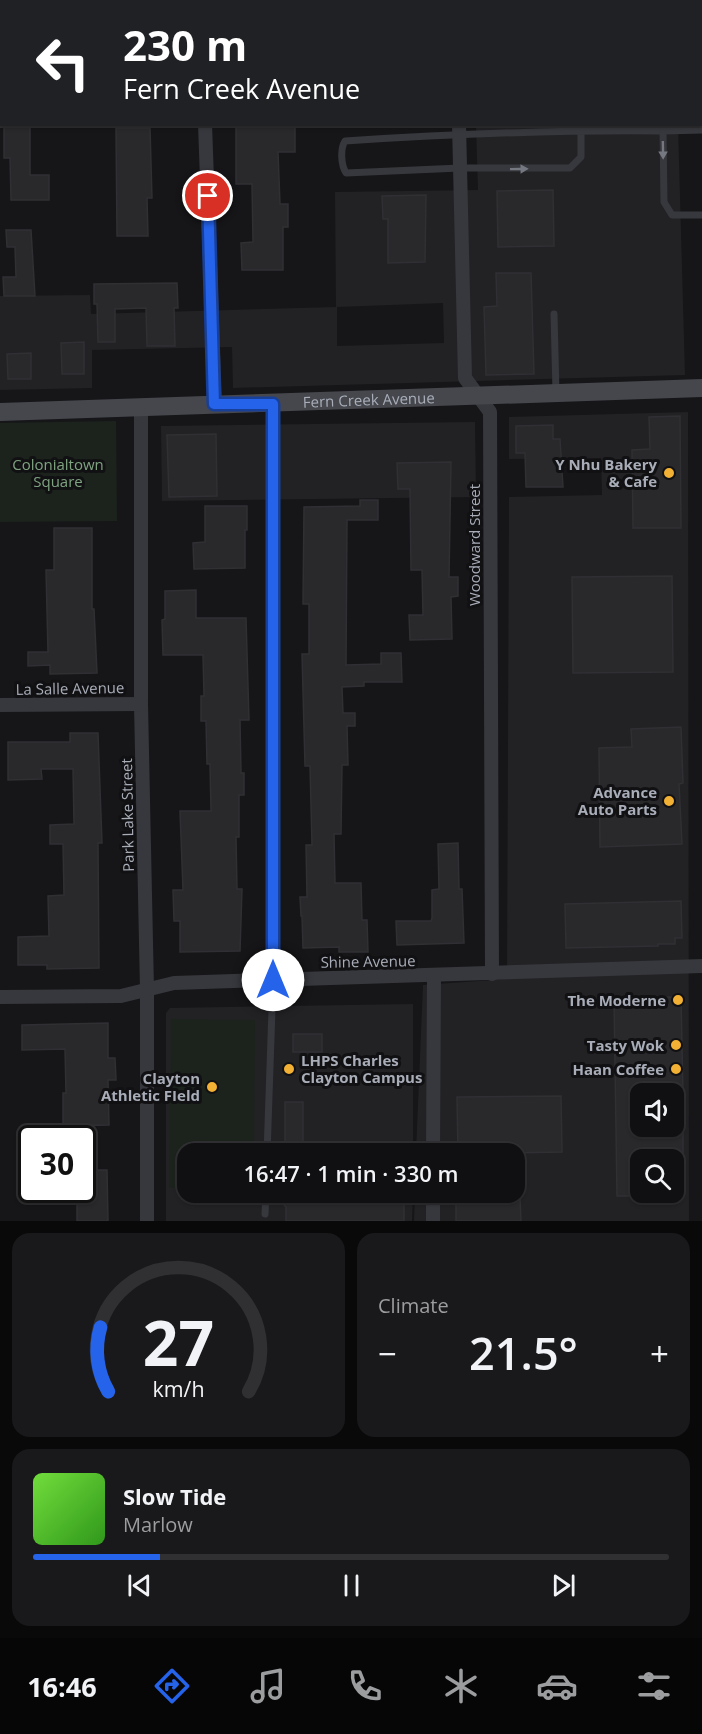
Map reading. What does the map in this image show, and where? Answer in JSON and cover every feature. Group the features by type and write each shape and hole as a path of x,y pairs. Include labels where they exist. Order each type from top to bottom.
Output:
{"street":[{"path":"205,126 214,404"},
{"name":"Woodward Street","path":"459,129 465,378 490,412 492,974"},
{"name":"Fern Creek Avenue","path":"0,412 702,387"},
{"path":"273,404 273,980"},
{"name":"Park Lake Street","path":"141,408 141,704 147,990 147,1221"},
{"name":"La Salle Avenue","path":"0,705 141,704"},
{"name":"Shine Avenue","path":"0,997 121,996 174,983 702,966"},
{"path":"433,1143 434,976"},
{"path":"433,1203 433,1221"}],"lane":[{"path":"581,130 581,157 570,168 460,168 346,172 343,167 342,144 345,141 459,129 702,130"},
{"path":"663,130 664,202 672,215 702,215"},
{"path":"554,314 556,393"},
{"path":"267,1143 273,980"},
{"path":"265,1214 266,1203"}],"shaded area":[{"path":"476,126 678,126 685,375 233,388 232,347 92,350 92,388 0,390 0,296 90,295 91,314 336,307 335,192 478,190","holes":["443,303 444,343 337,346 337,307"]},
{"path":"688,412 689,1221 414,1221 415,1203 525,1203 525,1143 416,1143 423,985 507,979 509,497 602,495 601,458 509,459 509,417"},
{"path":"475,422 476,497 162,501 161,426"},
{"name":"LHPS Charles Clayton Campus","path":"413,1004 413,1143 177,1143 177,1203 413,1203 412,1221 166,1221 166,1013 170,1008"}],"green space":[{"name":"Colonialtown Square","path":"116,421 117,521 0,522 0,423"},
{"name":"Clayton Athletic FIeld","path":"171,1019 255,1020 254,1143 177,1143 177,1188 169,1188"}],"building":[{"path":"4,126 30,126 30,175 49,175 49,200 11,200 10,158 4,158"},
{"path":"236,126 295,126 295,152 278,152 280,204 288,204 288,227 283,227 283,270 242,270 241,243 253,242 252,184 236,184"},
{"path":"116,128 150,128 152,198 147,198 148,236 117,236"},
{"path":"553,190 554,246 498,247 497,191"},
{"path":"426,195 425,262 388,263 388,219 383,219 382,196"},
{"path":"6,230 31,230 35,296 4,296 3,277 16,277 15,247 7,247"},
{"path":"496,273 531,273 534,374 486,375 484,307 497,306"},
{"path":"177,283 178,308 174,308 175,346 147,346 146,308 115,309 115,342 98,342 94,284"},
{"path":"84,342 84,374 62,374 61,343"},
{"path":"31,353 31,379 8,379 7,354"},
{"path":"680,416 681,528 633,528 632,450 650,449 649,417"},
{"path":"553,425 553,439 560,439 563,487 526,487 525,453 516,453 516,426"},
{"path":"216,434 217,496 169,497 167,435"},
{"path":"451,462 449,577 458,577 458,596 451,597 452,639 410,640 409,615 423,615 422,570 411,570 410,489 398,489 397,463"},
{"path":"360,500 378,500 378,520 347,520 346,665 381,664 381,653 401,653 402,682 364,682 364,686 342,687 343,713 355,713 355,726 347,726 348,765 342,765 341,834 334,834 335,883 361,883 362,920 367,920 368,952 339,952 339,947 303,948 300,897 307,897 306,845 312,845 310,766 305,766 302,654 309,654 309,604 303,604 304,507 360,506"},
{"path":"205,506 247,506 245,568 194,569 193,543 205,542"},
{"path":"54,528 92,528 92,609 94,609 97,673 50,674 50,665 28,666 28,652 48,652 46,570 54,570"},
{"path":"672,576 673,672 573,673 572,577"},
{"path":"196,590 196,618 246,618 249,720 240,720 241,773 244,773 244,795 239,795 239,837 236,837 237,889 242,889 240,951 180,952 180,921 174,921 173,890 183,890 180,811 211,811 210,764 207,764 206,721 201,721 201,696 204,696 203,655 163,655 162,620 165,619 165,591"},
{"path":"681,727 683,783 679,784 682,844 600,847 599,748 632,747 631,729"},
{"path":"70,733 98,733 102,843 98,843 99,968 47,969 47,965 18,965 18,937 49,936 48,896 64,895 63,844 50,844 50,825 74,824 73,769 41,769 42,779 8,780 8,742 70,742"},
{"path":"458,843 464,943 397,945 396,921 431,921 432,890 439,889 438,844"},
{"path":"681,901 682,938 675,938 675,944 566,948 565,904"},
{"path":"681,997 683,1083 630,1083 630,1137 683,1137 683,1149 630,1149 630,1196 617,1196 614,998"},
{"path":"108,1023 108,1058 115,1058 116,1080 108,1080 109,1125 63,1125 63,1093 66,1093 65,1049 22,1050 22,1025"},
{"path":"293,1034 322,1034 322,1052 293,1052"},
{"path":"561,1096 562,1152 525,1153 525,1143 458,1143 457,1097"},
{"path":"285,1102 303,1102 303,1143 285,1143"},
{"path":"96,1170 107,1170 108,1221 77,1221 77,1203 96,1203"},
{"path":"282,1203 404,1203 404,1221 286,1221 286,1207"},
{"path":"456,1203 520,1203 521,1221 456,1221"}],"place":[{"name":"Y Nhu Bakery & Cafe","path":"669,473"},
{"name":"Advance Auto Parts","path":"669,801"},
{"name":"The Moderne","path":"678,1000"},
{"name":"Tasty Wok","path":"676,1045"},
{"name":"LHPS Charles Clayton Campus","path":"289,1069"},
{"name":"Haan Coffee","path":"676,1069"},
{"name":"Clayton Athletic FIeld","path":"212,1087"}],"route":[{"path":"208,196 214,404 273,404 273,980"}]}
